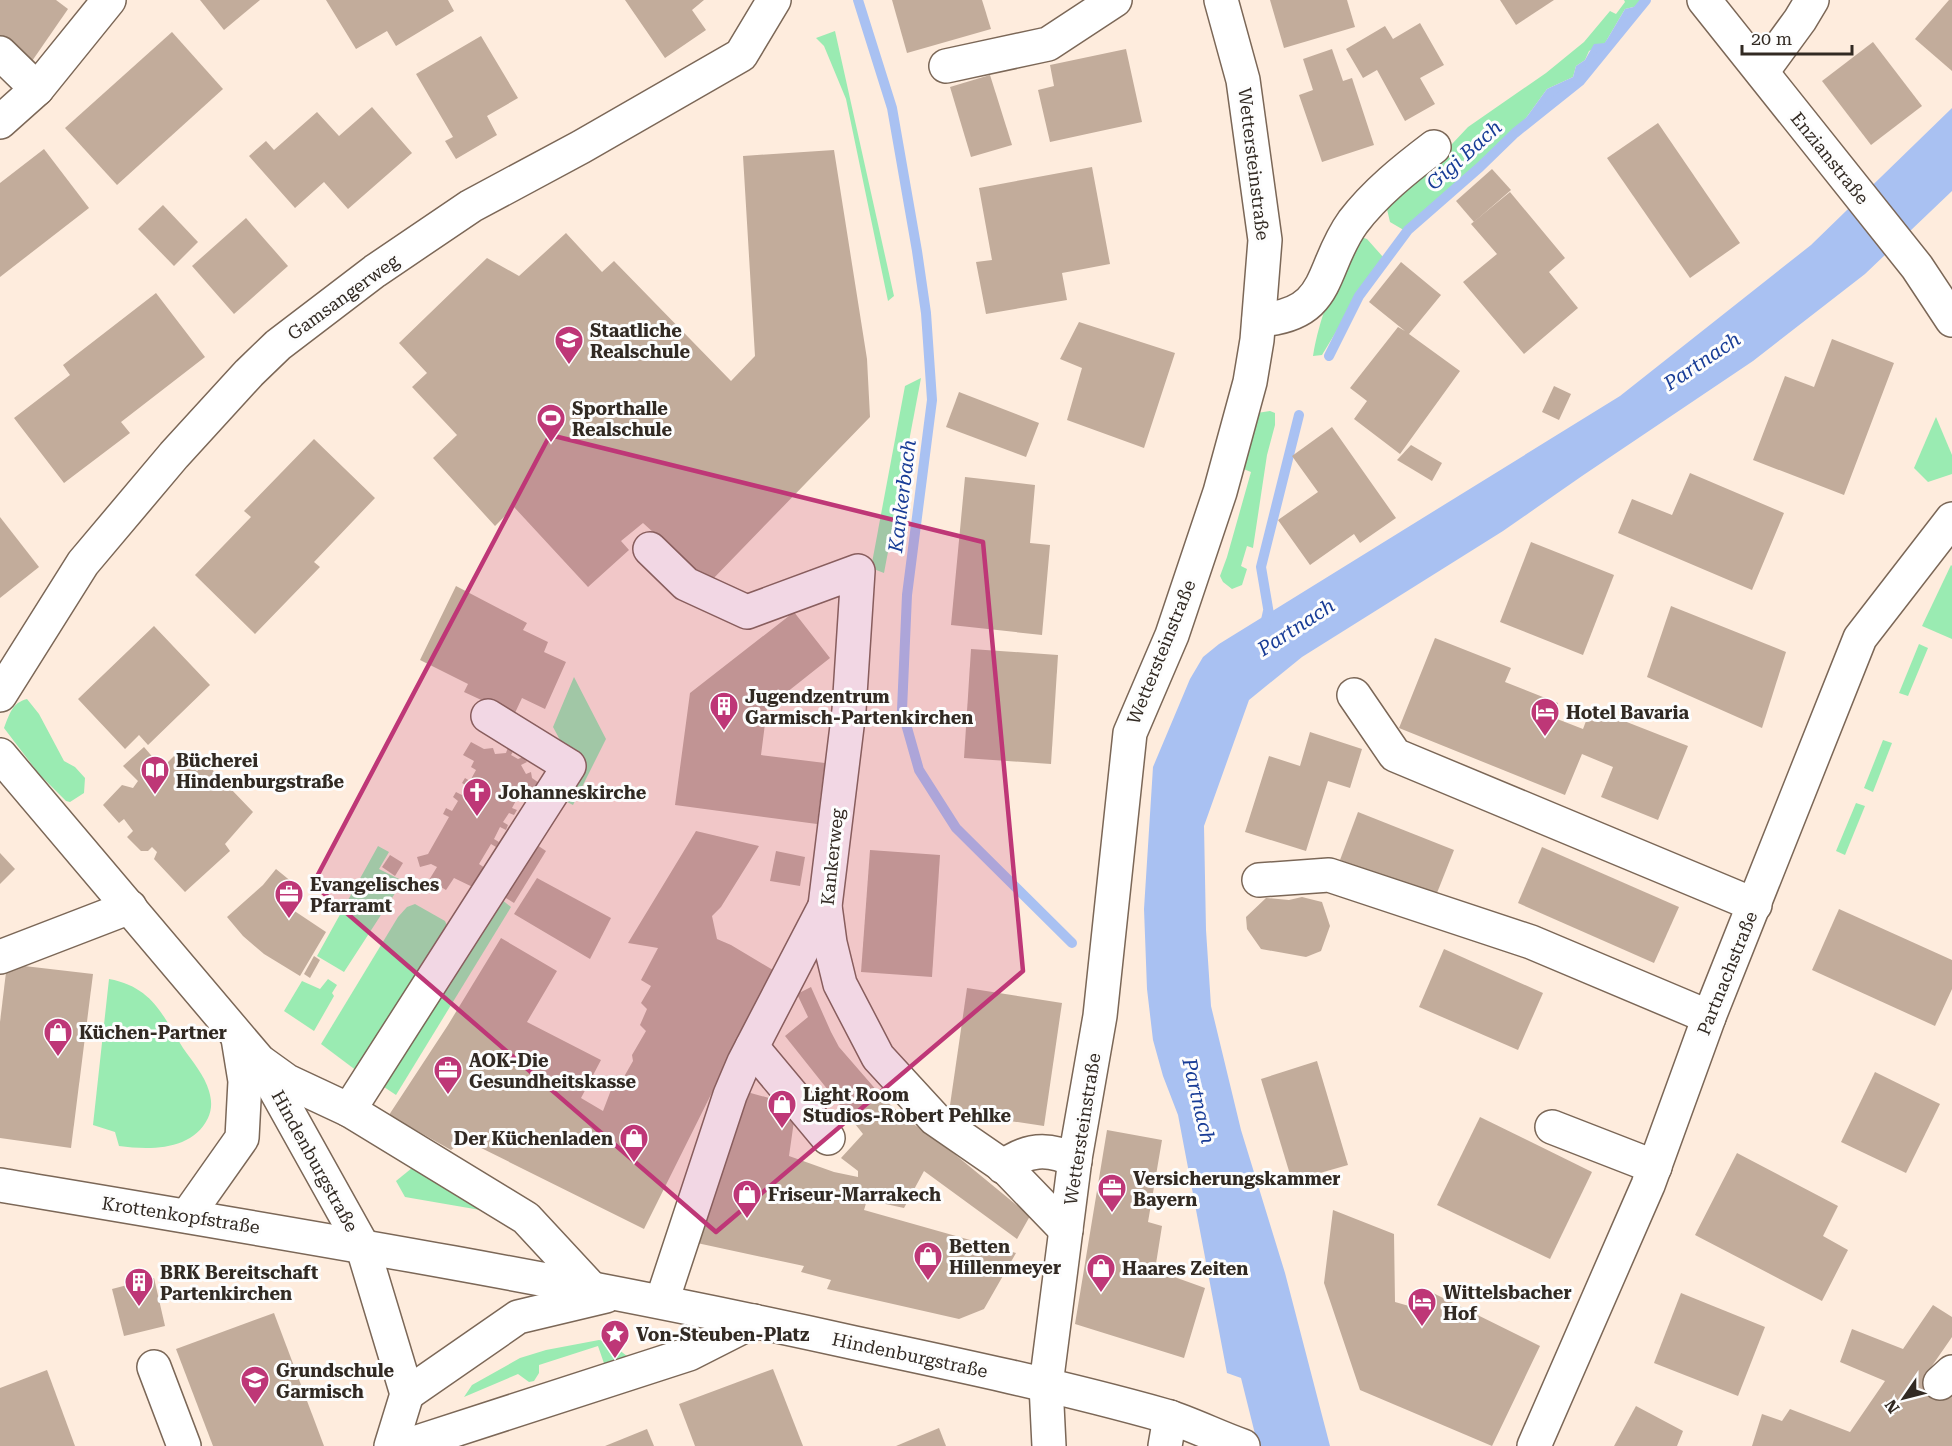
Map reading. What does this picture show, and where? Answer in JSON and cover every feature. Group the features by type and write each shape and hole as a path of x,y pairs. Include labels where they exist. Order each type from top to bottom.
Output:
{"street":[{"path":"0,122 37,89 109,0"},
{"name":"Gamsangerweg","path":"0,695 83,562 174,455 249,373 278,345 375,271 471,206 581,147 741,54 774,0"},
{"path":"946,66 1048,44 1116,0"},
{"name":"Wettersteinstraße","path":"1048,1446 1046,1385 1075,1161 1100,1016 1130,733 1172,635 1220,492 1250,382 1259,320 1265,240 1243,80 1221,0"},
{"name":"Enzianstraße","path":"1704,0 1917,267 1952,320"},
{"path":"1762,72 1812,0"},
{"path":"0,54 37,89"},
{"path":"1259,320 1284,317 1302,310 1316,296 1352,224 1396,176 1434,147"},
{"name":"Partnachstraße","path":"1534,1446 1655,1167 1709,1017 1860,638 1952,519"},
{"name":"Kankerweg","path":"650,549 686,584 747,612 858,571 849,710 825,906 830,943 840,984 878,1057 935,1119 1003,1167 1066,1230"},
{"path":"1354,695 1395,754 1755,906"},
{"path":"349,1110 569,766 488,716"},
{"name":"Hindenburgstraße","path":"0,755 261,1062 362,1245 462,1266 528,1275 662,1301 1046,1385 1167,1432 1233,1443"},
{"path":"1259,880 1329,875 1531,942 1709,1017"},
{"path":"662,1301 730,1095 752,1047 825,906"},
{"path":"0,957 130,908"},
{"name":"Hindenburgstraße","path":"186,1216 242,1137 245,1081 237,1033"},
{"path":"752,1047 828,1138"},
{"name":"Hindenburgstraße","path":"261,1062 287,1081 349,1110 526,1218 604,1291"},
{"path":"1552,1127 1655,1167"},
{"path":"1003,1167 1017,1156 1050,1150 1075,1161"},
{"name":"Krottenkopfstraße","path":"0,1185 362,1245"},
{"path":"362,1245 407,1394 391,1446"},
{"path":"407,1394 518,1317 604,1291"},
{"path":"405,1446 689,1354 754,1321"},
{"path":"154,1367 184,1446"}],"highlighted area":[{"path":"550,435 983,542 1023,971 716,1232 313,884"}],"green space":[{"path":"1624,0 1646,0 1642,5 1625,9 1605,43 1589,51 1585,60 1576,66 1573,77 1547,89 1515,133 1480,167 1407,232 1390,222 1386,205 1436,161 1468,127 1546,73 1584,42 1610,11 1616,14 1625,2"},
{"path":"835,31 894,296 888,301 846,99 824,46 816,38"},
{"path":"1358,236 1367,239 1383,257 1322,355 1313,356 1325,308"},
{"path":"921,378 884,573 871,568 905,386"},
{"path":"1270,411 1275,413 1275,425 1267,455 1253,548 1247,546 1241,566 1247,569 1242,585 1232,589 1223,582 1220,576 1251,472 1241,468 1257,413"},
{"path":"1936,417 1952,455 1952,474 1928,482 1914,468"},
{"path":"1952,566 1952,639 1922,626"},
{"path":"1919,644 1928,648 1908,696 1899,693"},
{"path":"574,677 606,739 573,805 557,797 573,764 553,727"},
{"path":"27,699 39,714 64,761 75,767 85,778 84,793 70,802 66,801 39,774 4,728 15,706"},
{"path":"1883,740 1892,743 1873,792 1864,788"},
{"path":"1856,803 1865,806 1845,855 1836,851"},
{"path":"378,846 389,852 379,869 403,881 344,972 317,956"},
{"path":"496,895 511,907 396,1095 375,1081"},
{"path":"415,904 445,921 448,928 361,1074 321,1044 398,917 407,907"},
{"path":"109,979 136,988 146,995 162,1013 205,1080 210,1095 210,1111 201,1129 192,1137 157,1148 119,1146 115,1132 93,1125"},
{"path":"328,979 337,985 332,993 334,996 314,1031 284,1011 302,981 320,989"},
{"path":"412,1168 486,1211 405,1197 396,1181"},
{"path":"599,1340 609,1342 632,1360 608,1375 598,1346 539,1365 539,1373 534,1381 529,1382 518,1374 464,1397 472,1385 520,1358 546,1350"}],"water":[{"path":"1642,5 1581,79 1515,133 1547,89 1573,77 1576,66 1585,60 1594,44 1605,43 1625,9"},
{"name":"Partnach","path":"1952,108 1952,191 1865,274 1753,361 1503,531 1302,657 1249,700 1204,826 1206,930 1211,1006 1241,1130 1285,1273 1330,1446 1258,1446 1241,1378 1227,1373 1178,1115 1163,1076 1153,1040 1147,989 1144,909 1153,767 1190,679 1203,657 1219,644 1620,396 1811,245"}],"building":[{"path":"0,0 56,0 68,9 30,64 0,43"},
{"path":"200,0 260,0 224,30"},
{"path":"326,0 448,0 454,11 396,46 387,31 356,49"},
{"path":"625,0 704,0 692,10 706,30 665,58"},
{"path":"892,0 982,0 991,29 907,53"},
{"path":"1270,0 1347,0 1355,27 1284,48"},
{"path":"1500,0 1554,0 1516,25"},
{"path":"1949,0 1952,0 1952,71 1915,39"},
{"path":"1420,23 1444,65 1420,78 1435,104 1405,121 1377,70 1363,78 1346,49 1385,26 1393,39"},
{"path":"172,32 223,89 117,185 65,128"},
{"path":"481,36 518,98 487,116 497,135 456,159 445,141 453,137 416,74"},
{"path":"1873,42 1922,106 1871,145 1822,81"},
{"path":"1126,49 1142,122 1050,142 1038,90 1054,86 1050,65"},
{"path":"1332,49 1343,81 1352,78 1374,145 1322,162 1299,95 1313,90 1303,59"},
{"path":"990,75 1012,145 971,157 950,87"},
{"path":"372,107 412,153 348,209 324,182 295,208 249,156 266,141 274,150 317,112 339,136"},
{"path":"1658,123 1740,243 1690,278 1607,158"},
{"path":"44,149 89,208 0,277 0,183"},
{"name":"Staatliche Realschule","path":"834,150 867,359 870,417 709,583 643,523 621,541 629,550 588,587 514,507 495,526 433,458 457,435 412,387 427,373 399,343 487,258 519,276 566,233 602,272 614,261 731,381 755,356 743,156"},
{"path":"1092,167 1110,264 1062,273 1067,300 986,314 976,262 992,260 979,188"},
{"path":"1492,169 1511,190 1474,222 1456,201"},
{"path":"1510,192 1565,258 1549,272 1578,308 1524,354 1463,282 1497,254 1471,224"},
{"path":"163,205 198,242 174,266 138,229"},
{"path":"246,218 288,266 234,314 192,266"},
{"path":"1401,262 1441,295 1409,334 1460,371 1400,454 1354,419 1367,401 1350,388 1398,327 1405,331 1369,302"},
{"path":"156,293 205,357 121,422 130,433 64,483 14,418 70,375 63,365"},
{"path":"1079,322 1175,353 1144,448 1067,420 1082,368 1060,359"},
{"path":"1832,339 1894,363 1844,495 1753,460 1785,376 1814,387"},
{"path":"1554,386 1571,394 1559,420 1542,412"},
{"path":"959,392 1039,423 1026,457 946,427"},
{"path":"1332,427 1396,518 1360,543 1354,534 1310,565 1278,520 1318,492 1292,456"},
{"path":"314,439 375,498 314,562 320,567 255,634 195,575 251,517 244,511"},
{"path":"1411,445 1442,463 1432,481 1397,460"},
{"path":"1690,473 1784,513 1752,590 1618,533 1632,499 1672,515"},
{"path":"965,477 1035,485 1030,543 1050,545 1042,635 951,625"},
{"path":"0,517 39,567 0,598"},
{"path":"1531,542 1614,575 1583,655 1500,622"},
{"path":"456,586 527,623 523,630 548,642 544,652 566,662 545,709 522,698 514,715 464,692 468,684 420,660"},
{"path":"1671,606 1786,652 1762,728 1647,677"},
{"name":"Jugendzentrum Garmisch-Partenkirchen","path":"794,612 830,658 767,708 761,755 825,763 817,824 675,805 690,693"},
{"path":"154,626 210,685 148,745 139,735 125,749 78,699"},
{"name":"Hotel Bavaria","path":"1435,638 1511,668 1505,682 1558,703 1552,717 1583,729 1591,708 1688,746 1658,820 1601,797 1613,767 1582,754 1565,795 1399,728"},
{"path":"971,649 1058,655 1051,764 964,758"},
{"path":"1310,732 1362,749 1350,788 1328,781 1306,851 1245,832 1269,756 1300,766"},
{"name":"Johanneskirche","path":"471,742 484,749 493,748 495,754 506,753 508,747 514,750 511,755 518,759 523,757 527,762 521,765 526,774 531,772 532,778 542,785 534,798 527,793 524,798 519,795 512,808 517,810 514,815 509,813 503,822 508,825 506,830 500,827 494,839 499,842 496,847 491,844 479,864 491,872 485,893 454,878 446,890 429,880 437,867 431,864 420,867 417,857 428,854 449,817 443,814 446,808 452,811 458,801 453,797 456,792 462,795 467,786 462,783 465,778 470,781 476,770 471,767 474,761 463,755"},
{"path":"144,747 162,768 178,752 197,771 206,763 253,812 225,844 230,851 185,892 154,859 157,852 152,847 148,851 141,851 127,837 133,831 124,819 119,823 103,805 122,785 133,788 138,781 123,766"},
{"path":"1358,812 1454,850 1435,898 1340,860"},
{"path":"696,831 759,846 721,907 712,916 717,939 773,970 644,1229 465,1140 451,1150 389,1115 501,938 557,971 527,1022 601,1060 581,1098 603,1111 611,1090 617,1089 646,1031 640,1025 647,1009 641,1003 651,986 641,980 658,948 628,943"},
{"path":"528,839 546,851 514,903 496,892"},
{"path":"1542,847 1679,907 1654,963 1518,903"},
{"path":"870,850 940,855 932,977 861,972"},
{"path":"776,851 805,857 800,886 770,881"},
{"path":"0,853 15,869 0,884"},
{"path":"390,855 403,863 395,876 382,867"},
{"path":"276,869 298,887 284,904 326,932 300,976 264,954 243,936 227,917 263,885"},
{"path":"537,878 611,918 590,959 514,914"},
{"path":"1302,897 1322,902 1330,926 1321,951 1306,957 1261,949 1247,929 1246,917 1266,898 1289,900"},
{"path":"1839,909 1952,960 1952,989 1935,1026 1812,970"},
{"path":"1444,949 1543,993 1518,1050 1419,1007"},
{"path":"314,956 320,960 310,978 304,974"},
{"path":"7,964 93,974 71,1148 0,1138 0,1022"},
{"path":"811,987 839,1047 885,1100 1030,1216 1017,1239 924,1171 904,1208 867,1200 864,1210 1016,1253 984,1309 959,1319 827,1289 831,1280 801,1272 804,1266 697,1243 740,1090 787,1103 794,1121 789,1156 834,1172 858,1177 858,1171 841,1158 863,1134 785,1036 808,1017 797,994"},
{"path":"967,988 1062,1003 1044,1126 949,1112"},
{"path":"1317,1061 1348,1165 1292,1181 1261,1079"},
{"path":"1875,1072 1940,1104 1906,1173 1841,1142"},
{"path":"1480,1117 1592,1172 1550,1259 1437,1205"},
{"path":"1107,1130 1162,1140 1148,1222 1162,1226 1155,1270 1205,1288 1184,1358 1075,1324"},
{"path":"1737,1153 1838,1206 1823,1236 1848,1250 1822,1301 1695,1235"},
{"name":"Wittelsbacher Hof","path":"1333,1210 1394,1234 1395,1302 1423,1310 1431,1292 1540,1346 1492,1446 1360,1390 1324,1283"},
{"name":"BRK Bereitschaft Partenkirchen","path":"154,1278 165,1326 124,1336 112,1289"},
{"path":"1681,1293 1765,1327 1738,1396 1654,1363"},
{"path":"1933,1305 1952,1317 1952,1337 1925,1376 1952,1388 1952,1446 1752,1446 1762,1414 1782,1421 1790,1409 1850,1432 1885,1381 1840,1362 1852,1329 1903,1349"},
{"path":"274,1313 324,1446 213,1446 176,1349"},
{"path":"773,1369 803,1446 695,1446 679,1404"},
{"path":"47,1370 75,1446 0,1446 0,1388"},
{"path":"1636,1406 1683,1431 1677,1446 1614,1446"},
{"path":"939,1428 946,1446 896,1446"},
{"path":"647,1429 654,1446 605,1446"}],"waterway":[{"name":"Kankerbach","path":"858,0 892,108 926,313 932,400 907,595 902,710 919,770 956,828 1072,943"},
{"name":"Gigi Bach","path":"1329,356 1359,296 1408,230 1515,133 1580,81 1646,0"},
{"name":"Gigi Bach","path":"1264,629 1268,611 1269,614 1261,567 1299,415"}],"place":[{"name":"Staatliche Realschule","path":"569,366"},
{"name":"Sporthalle Realschule","path":"551,444"},
{"name":"Jugendzentrum Garmisch-Partenkirchen","path":"724,732"},
{"name":"Hotel Bavaria","path":"1545,738"},
{"name":"Bücherei Hindenburgstraße","path":"155,796"},
{"name":"Johanneskirche","path":"477,818"},
{"name":"Evangelisches Pfarramt","path":"289,920"},
{"name":"Küchen-Partner","path":"58,1058"},
{"name":"AOK-Die Gesundheitskasse","path":"448,1096"},
{"name":"Light Room Studios-Robert Pehlke","path":"782,1130"},
{"name":"Der Küchenladen","path":"634,1164"},
{"name":"Versicherungskammer Bayern","path":"1112,1214"},
{"name":"Friseur-Marrakech","path":"747,1220"},
{"name":"Betten Hillenmeyer","path":"928,1282"},
{"name":"Haares Zeiten","path":"1101,1294"},
{"name":"BRK Bereitschaft Partenkirchen","path":"139,1308"},
{"name":"Wittelsbacher Hof","path":"1422,1328"},
{"name":"Von-Steuben-Platz","path":"615,1360"},
{"name":"Grundschule Garmisch","path":"255,1406"}]}
